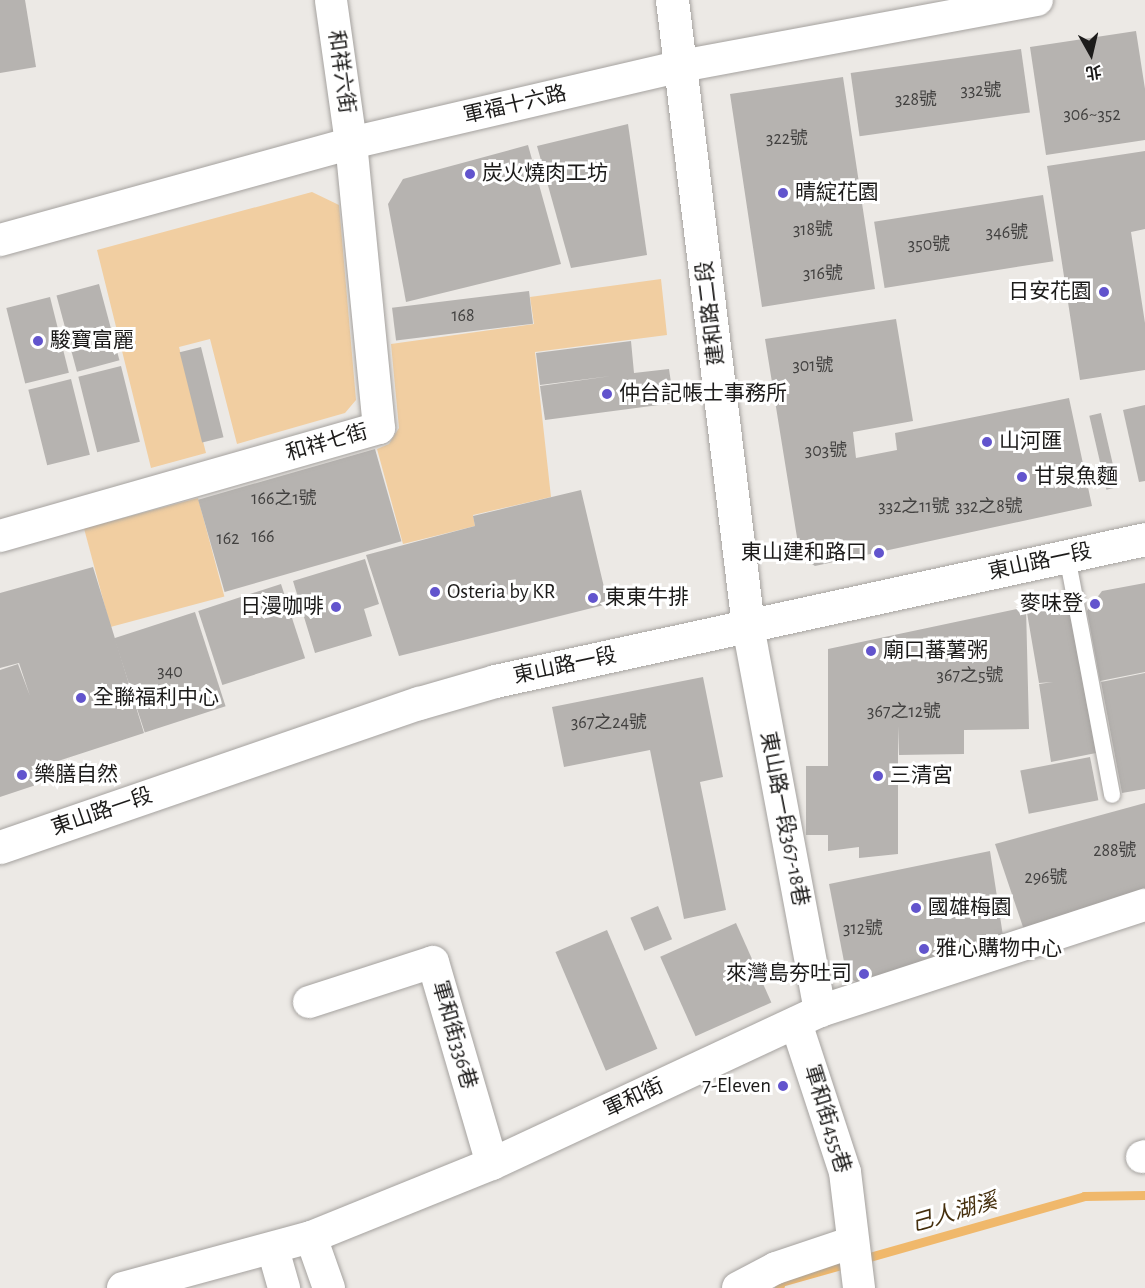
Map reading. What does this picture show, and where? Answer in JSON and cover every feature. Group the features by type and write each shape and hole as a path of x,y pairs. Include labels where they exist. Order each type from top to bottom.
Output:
{"main road":[{"name":"建和路二段","path":"672,0 748,626"},
{"name":"東山路一段","path":"0,847 419,703 495,681 1145,539"}],"street":[{"name":"和祥六街","path":"331,0 351,143"},
{"name":"軍福十六路","path":"0,240 351,143 681,66 1036,0"},
{"name":"和祥七街","path":"0,536 379,428 351,143"},
{"name":"東山路一段367-18巷","path":"748,626 808,1017"},
{"name":"軍和街","path":"123,1288 273,1250 311,1237 492,1164 808,1017 1145,905"},
{"name":"軍和街336巷","path":"309,1002 433,962 492,1164"},
{"name":"軍和街455巷","path":"808,1017 845,1172 856,1270"},
{"path":"311,1237 329,1288"},
{"path":"273,1250 284,1288"},
{"path":"738,1288 776,1268 856,1270"}],"lane":[{"path":"1067,556 1112,795"}],"shaded area":[{"path":"312,192 339,205 356,400 345,413 237,444 210,339 179,347 206,453 151,468 97,250"},
{"path":"661,279 667,335 535,352 551,497 473,515 475,526 403,544 377,449 389,444 399,428 391,344 534,324 530,297"},
{"path":"198,498 224,597 110,627 84,529"}],"building":[{"path":"0,0 25,0 36,67 0,73"},
{"path":"1136,31 1145,89 1145,140 1046,155 1030,47"},
{"name":"晴綻花園","path":"1021,49 1030,112 860,136 851,73"},
{"name":"晴綻花園","path":"843,77 859,183 821,189 822,196 860,190 875,289 762,307 730,94"},
{"path":"628,124 647,255 571,268 537,146"},
{"path":"528,145 561,264 406,302 388,204 403,179"},
{"name":"日安花園","path":"1145,151 1145,229 1131,232 1145,323 1145,370 1080,380 1047,166"},
{"name":"晴綻花園","path":"1043,195 1053,261 885,288 874,222"},
{"name":"駿寶富麗","path":"99,284 119,360 77,372 56,295"},
{"path":"529,291 533,324 396,341 392,308"},
{"name":"駿寶富麗","path":"50,297 69,373 25,384 6,308"},
{"name":"山河匯","path":"896,319 913,421 853,432 856,458 897,450 895,433 1069,398 1092,506 815,566 800,556 765,339"},
{"path":"631,341 634,373 669,369 674,403 545,420 540,386 611,376 540,385 536,353"},
{"path":"201,347 223,437 202,443 180,352"},
{"name":"駿寶富麗","path":"121,366 140,442 97,452 78,377"},
{"name":"駿寶富麗","path":"71,379 90,455 47,465 28,390"},
{"path":"1145,405 1145,481 1139,482 1123,410"},
{"path":"1101,413 1118,487 1106,490 1089,416"},
{"path":"375,449 401,541 225,592 198,500"},
{"path":"581,490 608,604 399,656 366,555 475,526 473,516"},
{"name":"日漫咖啡","path":"365,559 379,604 364,609 372,636 315,653 293,581"},
{"name":"全聯福利中心","path":"93,567 144,733 52,763 57,778 0,797 0,670 18,664 30,696 19,663 0,668 0,593"},
{"path":"1145,583 1145,672 1100,681 1087,611 1102,591"},
{"path":"281,584 305,658 222,685 198,611"},
{"path":"1051,603 1070,613 1096,753 1051,762 1039,684 1053,682 1039,683 1026,607"},
{"path":"1026,607 1029,729 964,730 964,754 899,755 898,726 898,854 859,858 859,847 828,851 828,835 806,835 806,766 828,766 828,649"},
{"path":"195,612 226,706 145,732 114,638"},
{"path":"1145,673 1145,789 1122,793 1101,682"},
{"path":"703,677 723,777 700,782 726,910 684,919 650,750 564,767 552,707"},
{"path":"1090,757 1098,800 1029,814 1020,771"},
{"path":"1145,803 1145,890 1025,933 995,844"},
{"name":"國雄梅園","path":"990,851 1003,936 864,986 847,977 829,884"},
{"path":"658,906 672,939 644,951 630,918"},
{"path":"736,923 771,1002 696,1036 660,957"},
{"path":"607,930 657,1049 606,1071 555,952"}],"waterway":[{"name":"己人湖溪","path":"779,1288 781,1282 1084,1196 1145,1195"}],"place":[{"name":"炭火燒肉工坊","path":"470,174"},
{"name":"晴綻花園","path":"783,193"},
{"name":"日安花園","path":"1104,292"},
{"name":"駿寶富麗","path":"38,341"},
{"name":"仲台記帳士事務所","path":"607,394"},
{"name":"山河匯","path":"987,442"},
{"name":"甘泉魚麵","path":"1022,477"},
{"name":"東山建和路口","path":"879,553"},
{"name":"Osteria by KR","path":"435,592"},
{"name":"東東牛排","path":"593,598"},
{"name":"麥味登","path":"1095,604"},
{"name":"日漫咖啡","path":"336,607"},
{"name":"廟口蕃薯粥","path":"871,651"},
{"name":"全聯福利中心","path":"81,698"},
{"name":"樂膳自然","path":"22,775"},
{"name":"三清宮","path":"878,776"},
{"name":"國雄梅園","path":"916,908"},
{"name":"雅心購物中心","path":"924,949"},
{"name":"來灣島夯吐司","path":"864,974"},
{"name":"7-Eleven","path":"783,1086"}]}
